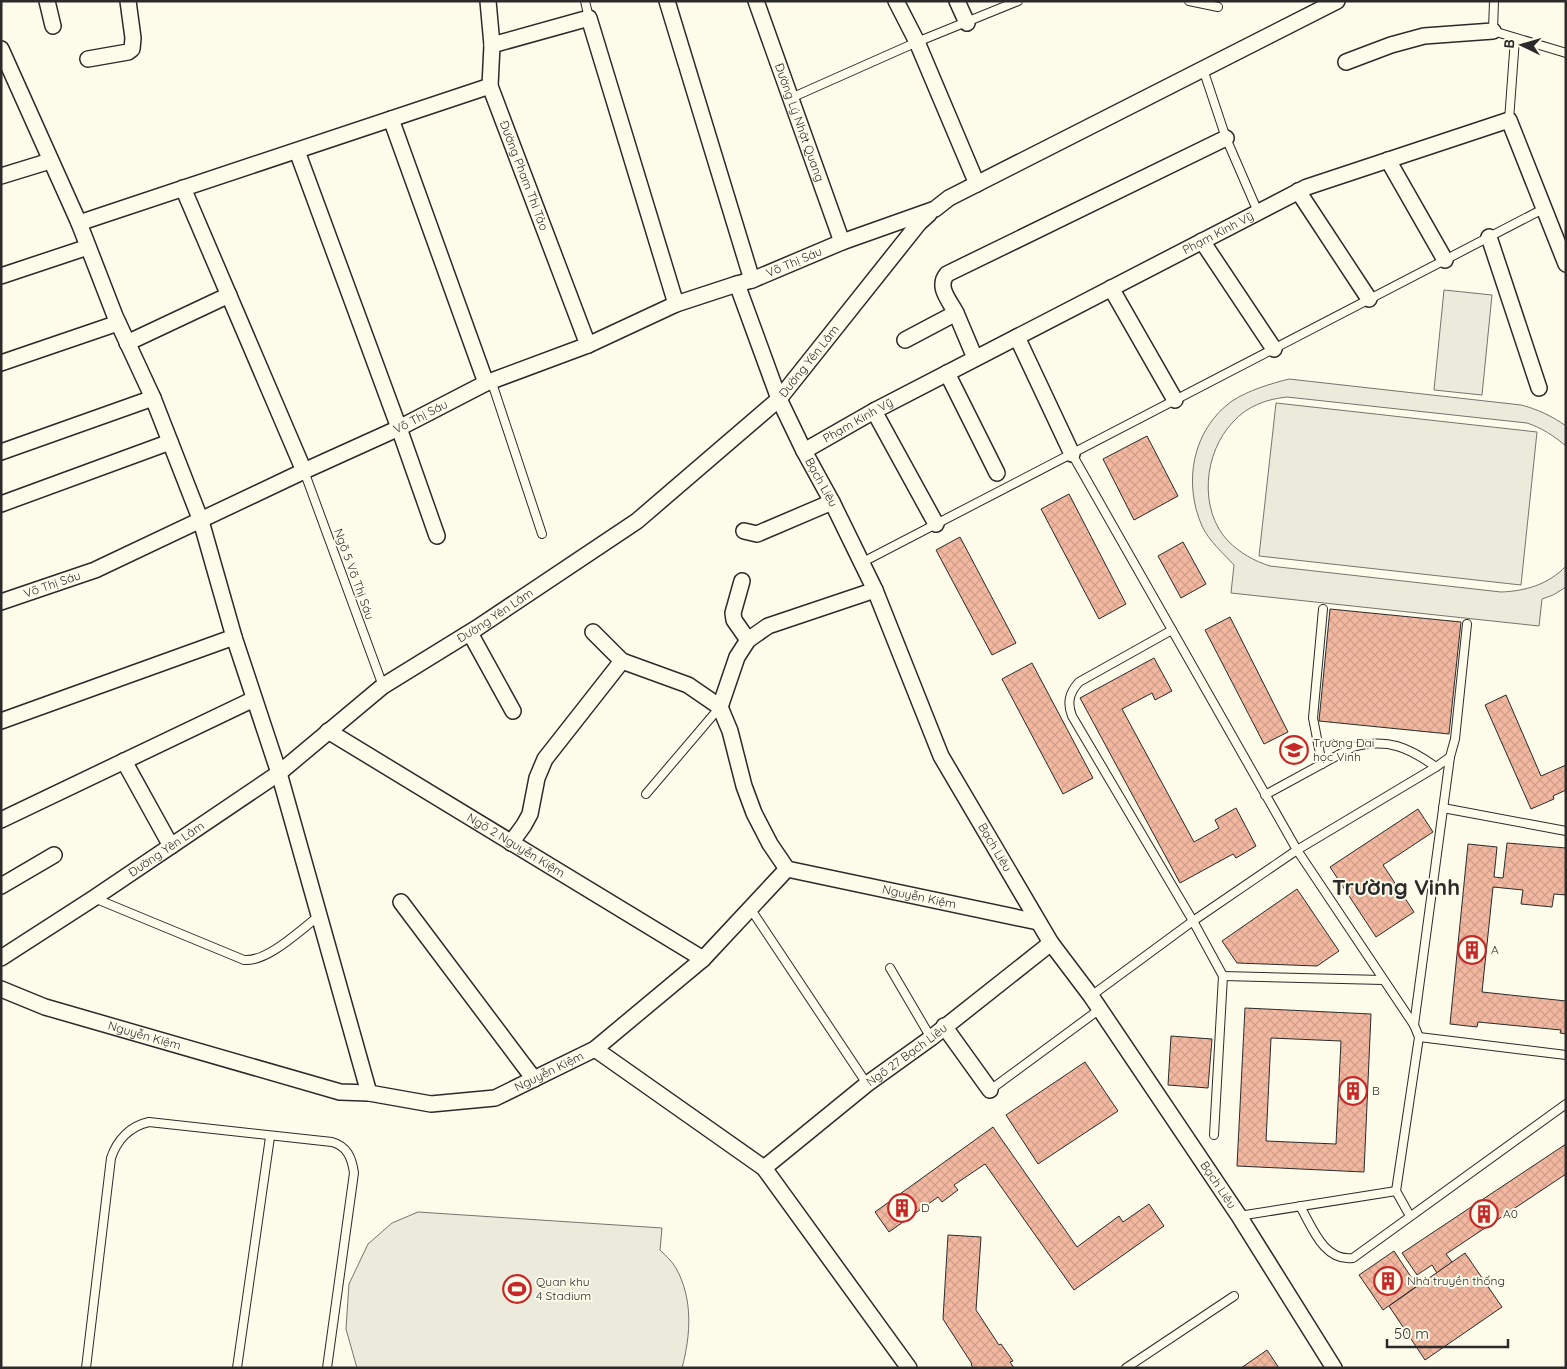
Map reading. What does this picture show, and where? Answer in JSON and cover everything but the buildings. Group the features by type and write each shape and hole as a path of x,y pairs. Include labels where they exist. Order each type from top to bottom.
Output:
{"street":[{"path":"47,1 52,26"},
{"path":"88,59 128,52 132,48 133,38 128,1"},
{"name":"Đường Pham Thi Tảo","path":"488,1 492,45 490,86 588,345"},
{"path":"667,1 752,280"},
{"name":"Đường Lý Nhật Quang","path":"756,1 842,242"},
{"path":"896,1 917,42 976,184"},
{"path":"957,1 967,23"},
{"path":"935,209 949,198 976,184 1337,1"},
{"path":"492,45 589,18 676,304"},
{"path":"1346,62 1391,45 1424,36 1493,31"},
{"path":"1,49 5,66 79,223 118,323 153,398 201,521 234,637 279,772 369,1093"},
{"path":"79,223 490,86"},
{"path":"392,119 489,381"},
{"path":"1509,120 1545,208 1560,234 1566,264"},
{"name":"Phạm Kinh Vỹ","path":"804,451 874,411 1298,191 1509,120"},
{"path":"975,358 942,286 942,280 947,274 1226,138"},
{"path":"297,151 437,536"},
{"path":"1,176 50,160"},
{"path":"1388,160 1445,260"},
{"path":"183,188 304,471"},
{"path":"1298,191 1369,299"},
{"name":"Võ Thị Sáu","path":"1,602 95,570 399,428 489,381 588,345 676,304 752,280 842,242 935,209"},
{"name":"Đường Yên Lâm","path":"1,958 94,898 279,772 383,686 470,633 638,521 779,399 919,223 935,209"},
{"path":"1489,238 1539,388"},
{"path":"1202,242 1274,349"},
{"path":"1,276 88,247"},
{"name":"Bạch Liêu","path":"737,284 779,399 875,590 941,756 1051,943 1100,1009 1239,1216 1334,1368"},
{"path":"1111,288 1175,400"},
{"path":"127,343 229,295"},
{"path":"905,340 956,313"},
{"path":"1,363 118,323"},
{"path":"1018,337 1072,454"},
{"path":"947,373 997,473"},
{"path":"1,452 153,398"},
{"path":"874,411 936,524"},
{"path":"1,504 170,442"},
{"path":"744,531 757,534 832,502"},
{"path":"742,581 733,613 734,620 748,640"},
{"path":"720,707 737,657 748,640 768,626 875,590"},
{"path":"593,632 622,661 688,685 720,707 730,731 744,786 754,813 770,844 787,870"},
{"path":"470,633 513,711"},
{"path":"1,721 234,637"},
{"path":"511,842 530,814 537,778 545,759 622,661"},
{"path":"1,820 254,699"},
{"name":"Ngõ 2 Nguyễn Kiệm","path":"328,731 703,959"},
{"path":"124,761 171,846"},
{"path":"1,886 54,855"},
{"name":"Nguyễn Kiệm","path":"1,989 45,1007 340,1092 369,1093 431,1104 496,1098 595,1049 703,959 787,870 1038,922"},
{"path":"400,902 534,1079"},
{"name":"Ngõ 27 Bạch Liêu","path":"764,1168 867,1084 930,1038 1051,943"},
{"path":"944,1026 990,1090"},
{"path":"595,1049 764,1168 909,1368"}],"lane":[{"path":"585,1 589,18"},
{"path":"791,98 917,42 1018,1"},
{"path":"1189,1 1218,7"},
{"path":"1494,1 1493,31 1566,53"},
{"path":"1509,120 1515,39"},
{"path":"1203,69 1226,138 1258,212"},
{"path":"861,563 1545,208"},
{"path":"489,381 542,534"},
{"path":"1072,454 1297,850 1414,1025 1420,1037 1396,1190 1410,1216"},
{"name":"Ngõ 5 Võ Thị Sáu","path":"304,471 383,686"},
{"path":"1322,764 1313,718 1323,609"},
{"path":"1414,1025 1450,757 1455,739 1467,624"},
{"path":"1172,630 1079,682 1069,697 1069,708 1223,976 1214,1135"},
{"path":"646,794 720,707"},
{"path":"1265,795 1353,747 1366,744 1397,746 1414,752 1436,767"},
{"path":"1091,996 1193,921 1297,850 1450,757"},
{"path":"1443,808 1566,831"},
{"path":"94,898 244,960 251,961 267,956 319,916"},
{"path":"750,908 867,1084"},
{"path":"890,968 930,1038"},
{"path":"1223,976 1383,980"},
{"path":"990,1090 1100,1009"},
{"path":"1420,1037 1566,1055"},
{"path":"1300,1206 1324,1248 1336,1257 1347,1259 1357,1256 1566,1104"},
{"path":"86,1368 112,1158 117,1144 129,1132 140,1124 149,1122 270,1137 332,1142 339,1144 348,1152 353,1163 354,1173 327,1368"},
{"path":"237,1368 270,1137"},
{"path":"1239,1216 1396,1190"},
{"path":"1126,1368 1234,1296"}],"shaded area":[{"path":"1444,290 1492,295 1482,395 1434,390"},
{"path":"1289,379 1521,405 1544,413 1566,426 1566,446 1538,427 1527,423 1287,397 1280,398 1251,408 1233,422 1223,434 1216,449 1208,481 1212,513 1218,528 1228,541 1242,553 1270,566 1501,592 1536,586 1552,578 1566,566 1566,587 1542,599 1539,626 1231,593 1234,565 1208,537 1196,509 1193,492 1195,458 1200,442 1208,427 1218,413 1232,401 1267,385"},
{"path":"1276,403 1537,432 1521,585 1259,556"},
{"name":"Quan khu 4 Stadium","path":"418,1212 662,1228 660,1250 676,1268 682,1280 688,1304 689,1330 682,1368 357,1368 346,1329 349,1284 368,1244 392,1223"}],"place":[{"name":"Trường Đại học Vinh","path":"1294,750"},
{"name":"A","path":"1472,950"},
{"name":"B","path":"1353,1091"},
{"name":"D","path":"902,1208"},
{"name":"A0","path":"1484,1214"},
{"name":"Nhà truyền thống","path":"1388,1281"},
{"name":"Quan khu 4 Stadium","path":"517,1289"}],"district":[{"name":"Trường Vinh","path":"1396,887"}]}
